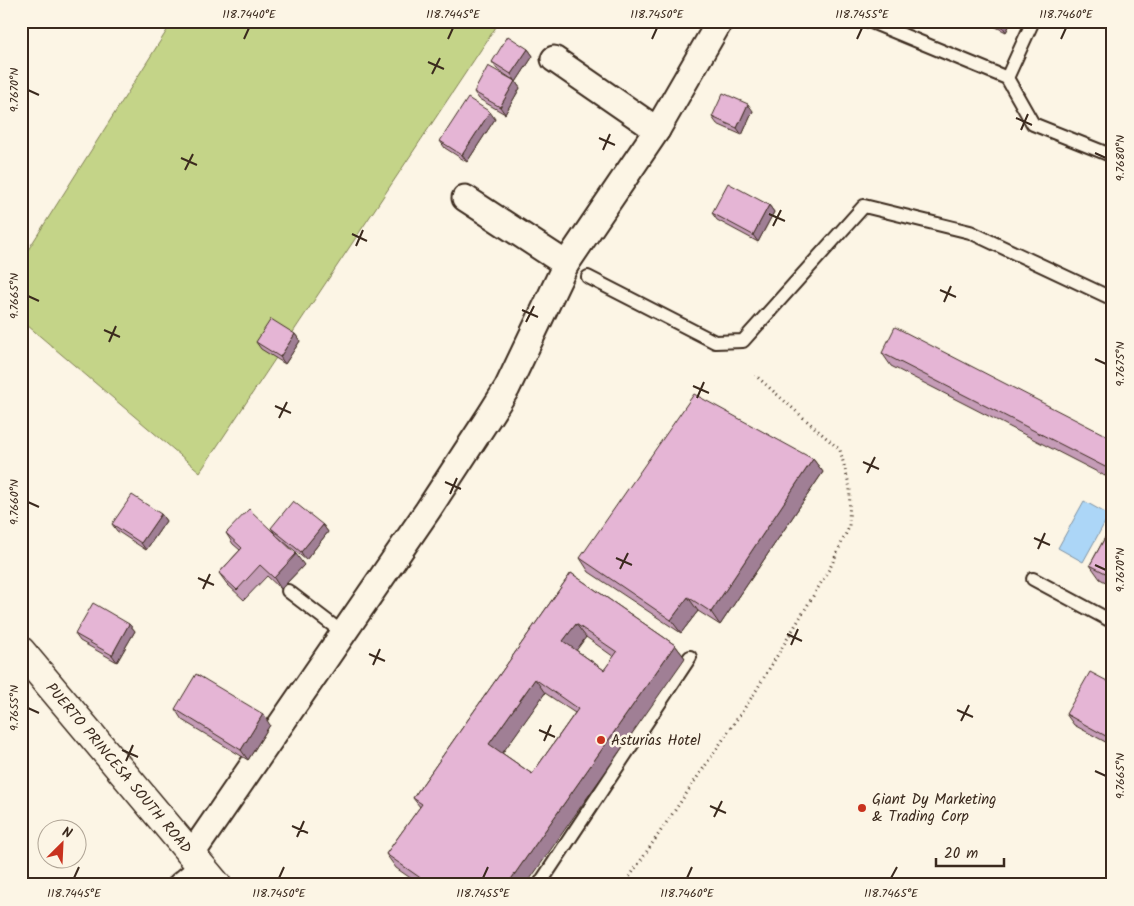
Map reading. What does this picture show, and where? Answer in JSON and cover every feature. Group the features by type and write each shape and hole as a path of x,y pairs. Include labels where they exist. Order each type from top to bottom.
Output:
{"main road":[{"name":"PUERTO PRINCESA SOUTH ROAD","path":"21,651 203,869"}],"street":[{"path":"181,885 203,869 343,633 428,510 507,388 566,264 657,130 720,21"},
{"path":"554,59 657,130"},
{"path":"465,198 566,264"}],"lane":[{"path":"869,21 1007,78 1033,124 1113,156"},
{"path":"1007,78 1033,21"},
{"path":"588,277 715,342 743,341 864,206 970,232 1113,299"},
{"path":"1033,579 1113,622"},
{"path":"288,591 343,633"},
{"path":"539,885 690,657"}],"path":[{"path":"624,885 754,694 830,568 849,527 850,488 840,450 755,374"}],"green space":[{"path":"173,21 500,21 200,472 21,320 21,261"}],"water":[{"path":"1084,501 1109,515 1083,562 1058,548"}],"building":[{"path":"508,36 528,49 511,74 492,62"},
{"path":"488,66 515,81 500,107 474,92"},
{"path":"723,93 748,104 737,128 712,117"},
{"path":"468,98 490,112 462,155 440,141"},
{"path":"728,183 769,205 753,235 712,213"},
{"path":"271,319 295,334 280,357 256,342"},
{"path":"895,327 1113,439 1113,471 882,353"},
{"path":"694,394 813,459 711,612 688,597 671,620 580,558"},
{"path":"132,495 161,514 141,543 112,524"},
{"path":"293,501 323,525 301,552 271,528"},
{"path":"249,509 296,554 274,578 260,565 237,590 219,573 242,548 226,533"},
{"path":"1113,523 1113,577 1090,565"},
{"name":"Asturias Hotel","path":"571,573 675,645 507,885 418,885 422,879 386,854 422,804 413,798","holes":["576,624 617,652 604,670 563,641","535,679 578,709 532,774 489,744"]},
{"path":"93,603 129,624 112,655 75,634"},
{"path":"1090,672 1113,684 1113,740 1066,714"},
{"path":"196,674 263,714 241,750 175,709"},
{"path":"27,873 37,885 21,885 21,878"}],"place":[{"name":"Asturias Hotel","path":"601,740"},
{"name":"Giant Dy Marketing & Trading Corp","path":"862,808"}]}
